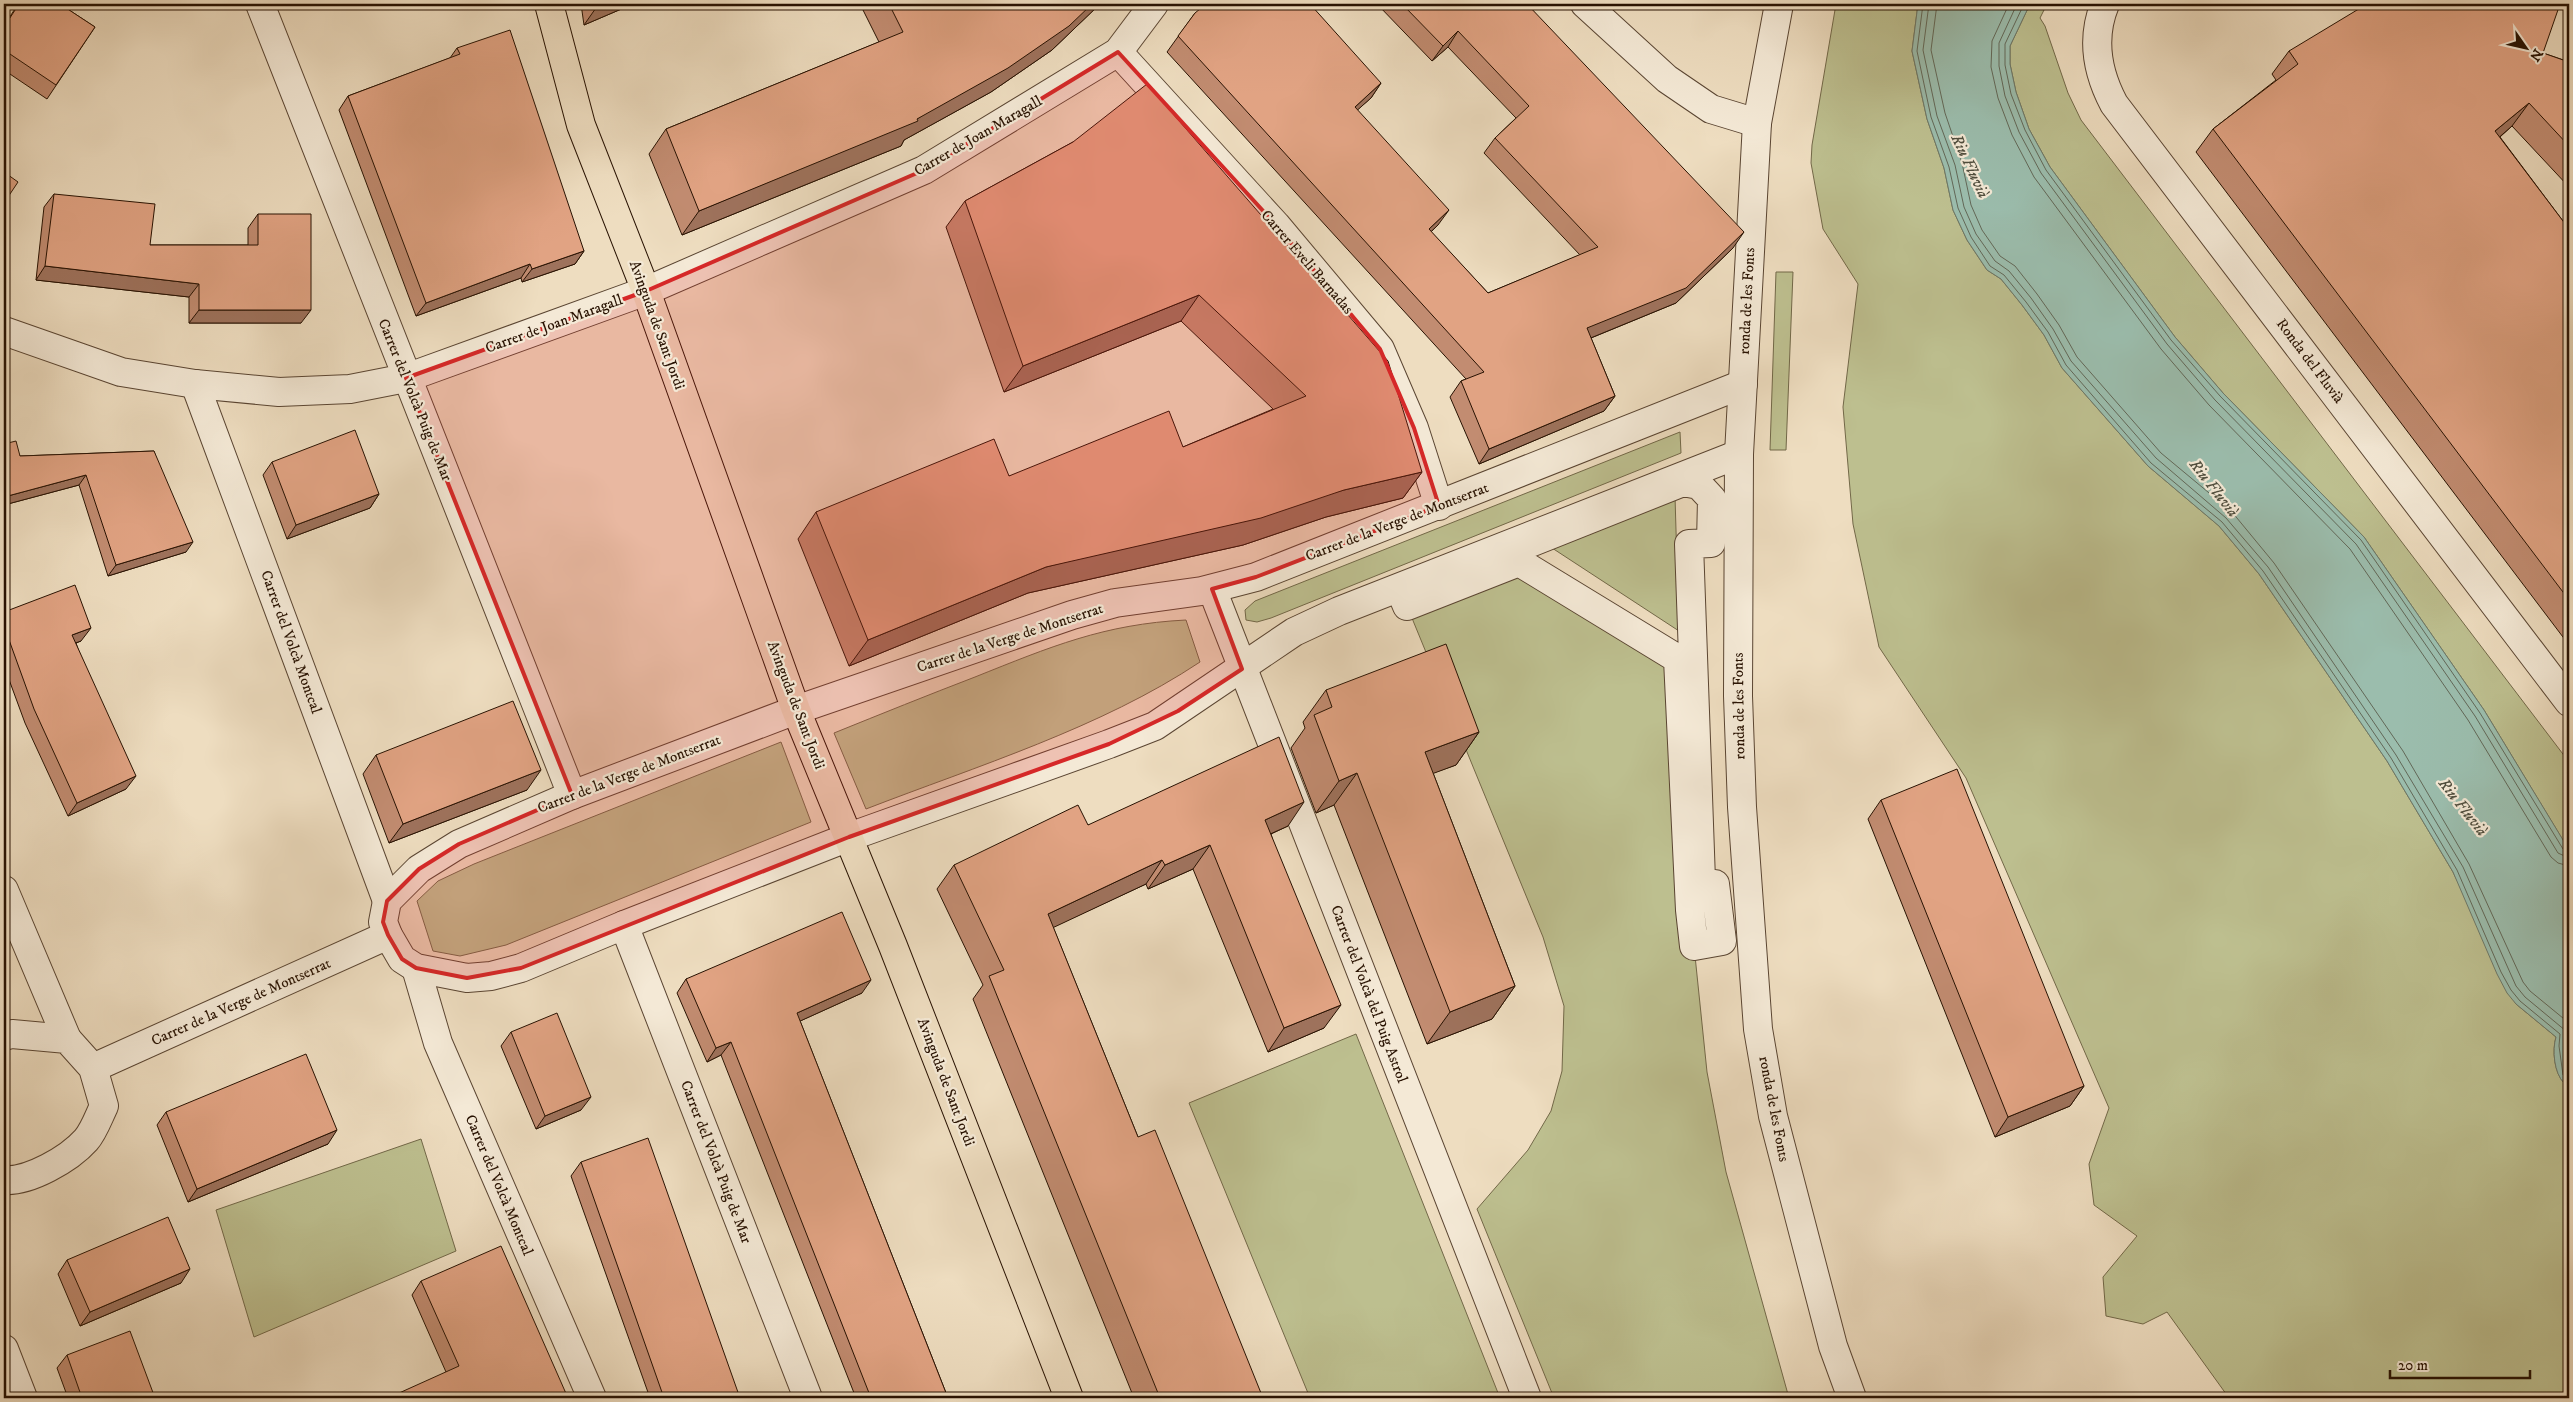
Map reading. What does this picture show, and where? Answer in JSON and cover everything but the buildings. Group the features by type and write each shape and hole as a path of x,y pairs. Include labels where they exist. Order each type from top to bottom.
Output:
{"main road":[{"name":"Avinguda de Sant Jordi","path":"549,4 581,125 646,291 796,710 849,837 1069,1398"}],"street":[{"name":"Carrer del Volcà Puig de Mar","path":"260,4 572,795"},
{"name":"Carrer de Joan Maragall","path":"4,331 121,372 195,384 279,392 350,388 406,378 646,291 924,170 1118,52 1154,4"},
{"path":"1585,4 1667,79 1711,109 1757,123"},
{"name":"ronda de les Fonts","path":"1779,4 1757,123 1739,454 1738,696 1748,910 1758,1029 1773,1116 1833,1346 1852,1398"},
{"name":"Ronda del Fluvià","path":"2105,4 2099,28 2096,57 2100,73 2114,104 2569,702"},
{"name":"Carrer Eveli Barnadas","path":"1118,52 1276,225 1380,349 1414,428 1439,506"},
{"name":"Carrer del Volcà Montcal","path":"195,384 387,900"},
{"name":"Carrer de la Verge de Montserrat","path":"387,900 419,869 459,844 572,795 796,710 1072,615 1115,603 1212,589 1256,577 1743,384"},
{"path":"387,900 383,922 388,936 402,959 416,968 467,978 491,976 521,968 624,925 849,837 1155,726 1242,669 1294,632 1339,611 1739,454"},
{"path":"1683,482 1700,485 1712,499 1711,543 1689,544 1701,880 1706,885 1715,884 1722,941 1694,946 1690,910 1678,659 1520,562 1407,606 1402,594 1683,482"},
{"name":"Carrer del Volcà del Puig Astrol","path":"1212,589 1527,1398"},
{"path":"4,890 67,1039 94,1068 104,1106 87,1140 60,1162 15,1181 4,1180"},
{"name":"Carrer del Volcà Puig de Mar","path":"624,925 808,1398"},
{"name":"Carrer de la Verge de Montserrat","path":"94,1068 388,936"},
{"name":"Carrer del Volcà Montcal","path":"416,968 438,1043 592,1398"},
{"path":"4,1036 12,1034 67,1039"},
{"path":"4,1349 23,1398"}],"highlighted area":[{"path":"1118,52 1276,225 1380,349 1414,428 1439,506 1256,577 1212,589 1242,669 1178,711 1109,744 849,837 521,968 467,978 416,968 402,959 388,935 383,922 387,901 419,869 459,844 572,795 406,378 646,291 924,170"}],"green space":[{"path":"1836,4 1918,4 1912,51 1927,119 1944,168 1953,210 1967,240 1987,270 2001,279 2022,305 2044,335 2062,368 2148,466 2219,526 2259,574 2387,761 2453,872 2516,1004 2556,1037 2554,1055 2556,1067 2564,1083 2569,1084 2569,1398 2229,1398 2167,1312 2143,1324 2106,1316 2103,1277 2137,1236 2094,1205 2089,1164 2109,1108 1966,778 1879,647 1853,524 1843,407 1858,284 1823,229 1811,163 1812,145"},
{"path":"2030,4 2047,4 2040,18 2045,26 2068,93 2081,120 2569,762 2569,850 2484,710 2364,537 2223,393 2175,337 2050,167 2029,129 2016,92 2010,64 2010,46"},
{"path":"1776,272 1793,272 1786,450 1770,450"},
{"path":"1680,432 1681,453 1271,618 1257,622 1246,620 1245,610 1255,601"},
{"path":"1675,496 1679,631 1549,546"},
{"path":"1519,562 1678,659 1694,946 1707,1072 1726,1172 1789,1398 1554,1398 1477,1209 1528,1150 1551,1111 1562,1071 1564,1006 1543,937 1407,606"},
{"path":"1186,620 1200,662 1162,686 1122,707 1038,744 866,809 834,733 1053,647 1129,626"},
{"path":"781,742 811,822 506,945 460,956 433,951 417,901 438,881 474,864"},
{"path":"1356,1034 1500,1398 1310,1398 1189,1103"},
{"path":"421,1139 456,1251 254,1337 216,1210"}],"water":[{"name":"Riu Fluvià","path":"1918,4 2030,4 2010,46 2010,64 2016,92 2029,129 2050,167 2175,337 2223,393 2364,537 2484,710 2557,830 2569,850 2569,1084 2564,1083 2556,1067 2554,1055 2556,1037 2516,1004 2507,993 2453,872 2387,761 2259,574 2219,526 2148,466 2062,368 2044,335 2022,305 2001,279 1987,270 1967,240 1953,210 1944,168 1927,119 1912,51"}]}
